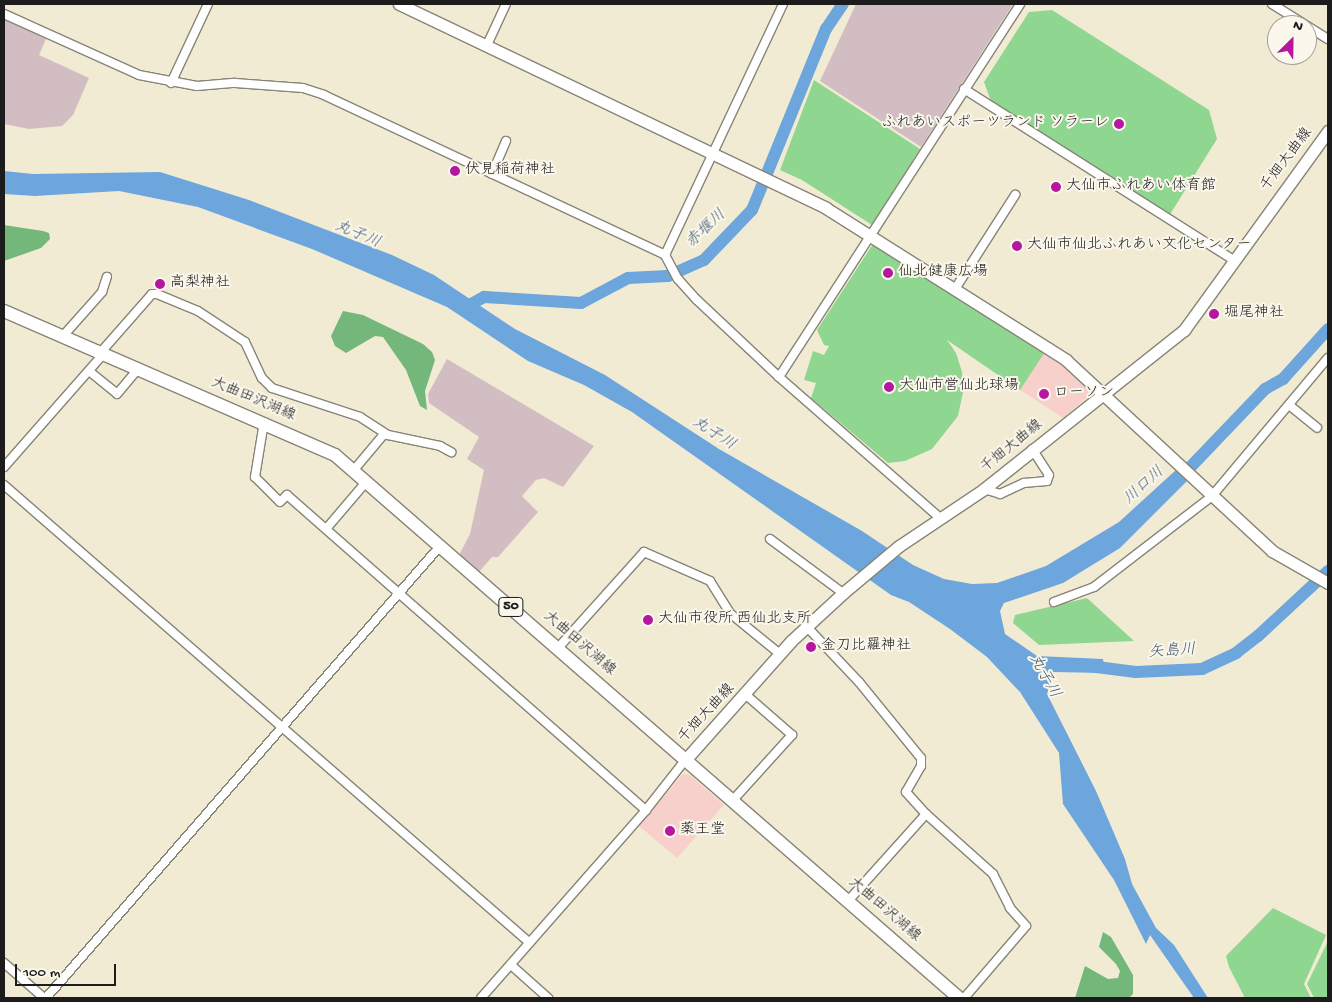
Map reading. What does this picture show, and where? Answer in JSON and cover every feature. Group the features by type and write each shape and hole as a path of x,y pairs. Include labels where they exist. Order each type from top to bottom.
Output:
{"main road":[{"name":"大曲田沢湖線","path":"4,311 320,446 366,482 959,998"}],"street":[{"path":"171,82 208,4"},
{"path":"399,4 774,180 871,236 1066,360 1272,551 1328,583"},
{"path":"487,45 506,4"},
{"path":"664,256 784,4"},
{"path":"779,377 1020,4"},
{"path":"1272,4 1290,15"},
{"path":"4,14 139,75 196,86 235,83 303,88 492,174 664,256 678,278 779,377 941,519"},
{"path":"1317,32 1328,39"},
{"path":"964,90 1233,260"},
{"name":"千畑大曲線","path":"686,759 780,654 842,593 919,532 984,489 1184,330 1328,131"},
{"path":"492,174 506,141"},
{"path":"955,290 1015,195"},
{"path":"63,336 102,292 107,277"},
{"path":"4,467 89,370 152,294 157,294 198,311 245,342 262,378 272,388 360,417 384,434 440,446 451,452"},
{"path":"1054,602 1094,588 1209,493 1289,405 1328,358"},
{"path":"89,370 117,394 139,368"},
{"path":"1289,405 1317,428"},
{"path":"264,422 255,477 280,502 288,495 646,810"},
{"path":"353,471 384,434"},
{"path":"984,489 1000,494 1024,483 1047,481 1050,475 1032,449"},
{"path":"326,529 366,482"},
{"path":"4,485 530,943"},
{"path":"770,539 842,593"},
{"path":"4,963 45,998 440,546"},
{"path":"558,648 644,552 710,581 732,614 780,654"},
{"path":"807,627 859,682 921,758 921,766 906,792 926,814 993,874 1010,908 1026,926 964,998"},
{"path":"733,800 792,735 745,694"},
{"path":"481,998 646,810 686,759"},
{"path":"848,902 926,814"},
{"path":"511,965 548,998"}],"shaded area":[{"path":"856,4 1013,4 921,147 820,81"},
{"path":"4,18 46,39 39,55 89,78 73,115 62,126 29,129 4,124"},
{"path":"1045,352 1063,362 1092,393 1063,418 1020,390"},
{"path":"447,359 594,446 563,487 544,478 536,480 522,496 538,512 498,557 492,557 478,573 459,555 470,534 484,470 467,459 479,437 429,403 428,394"},
{"path":"683,774 690,775 724,805 677,858 639,826"}],"green space":[{"name":"ふれあいスポーツランド ソラーレ","path":"1052,10 1209,110 1217,139 1169,216 992,104 984,82 1029,12"},
{"path":"814,80 920,149 872,225 802,180 780,170"},
{"path":"4,225 43,231 49,233 50,239 41,248 4,261"},
{"path":"873,244 1045,352 1020,390 947,340 956,353 962,372 963,392 958,416 932,449 905,461 888,463 811,398 816,383 804,380 813,351 824,355 829,346 824,345 817,330"},
{"path":"343,311 363,315 423,344 432,352 435,360 425,391 427,410 420,406 406,370 383,337 375,336 346,353 335,346 331,336"},
{"path":"1087,598 1134,641 1039,645 1013,623 1015,615"},
{"path":"1273,908 1326,935 1304,984 1311,998 1245,998 1229,967 1226,956"},
{"path":"1103,932 1111,937 1133,975 1133,994 1129,998 1075,998 1085,966 1108,979 1118,978 1120,971 1116,964 1099,947"},
{"path":"1328,941 1328,998 1314,998 1307,984"}],"water":[{"name":"丸子川","path":"4,171 33,174 160,172 249,200 392,255 434,275 515,329 605,375 719,449 862,531 913,565 944,579 972,584 997,583 1046,566 1119,522 1176,470 1187,481 1120,548 1063,583 1004,603 1000,611 1005,634 1037,656 1103,659 1105,673 1054,672 1047,694 1096,791 1125,859 1132,884 1156,928 1174,945 1208,998 1194,998 1150,935 1146,944 1114,880 1063,804 1059,753 1020,692 987,657 950,629 909,602 891,595 632,412 584,385 528,361 447,307 312,249 198,207 119,191 35,196 4,194"}],"waterway":[{"name":"赤堰川","path":"466,307 484,297 581,303 628,278 668,276 704,260 752,210 826,29 843,4"},
{"name":"川口川","path":"1179,479 1265,389 1283,379 1328,329"},
{"name":"矢島川","path":"1089,666 1136,672 1202,669 1236,653 1258,636 1328,571"}],"place":[{"name":"ふれあいスポーツランド ソラーレ","path":"1119,124"},
{"name":"伏見稲荷神社","path":"455,171"},
{"name":"大仙市ふれあい体育館","path":"1056,187"},
{"name":"大仙市仙北ふれあい文化センター","path":"1017,246"},
{"name":"仙北健康広場","path":"888,273"},
{"name":"高梨神社","path":"160,284"},
{"name":"堀尾神社","path":"1214,314"},
{"name":"大仙市営仙北球場","path":"889,387"},
{"name":"ローソン","path":"1044,394"},
{"name":"大仙市役所 西仙北支所","path":"648,620"},
{"name":"金刀比羅神社","path":"811,647"},
{"name":"薬王堂","path":"670,831"}]}
